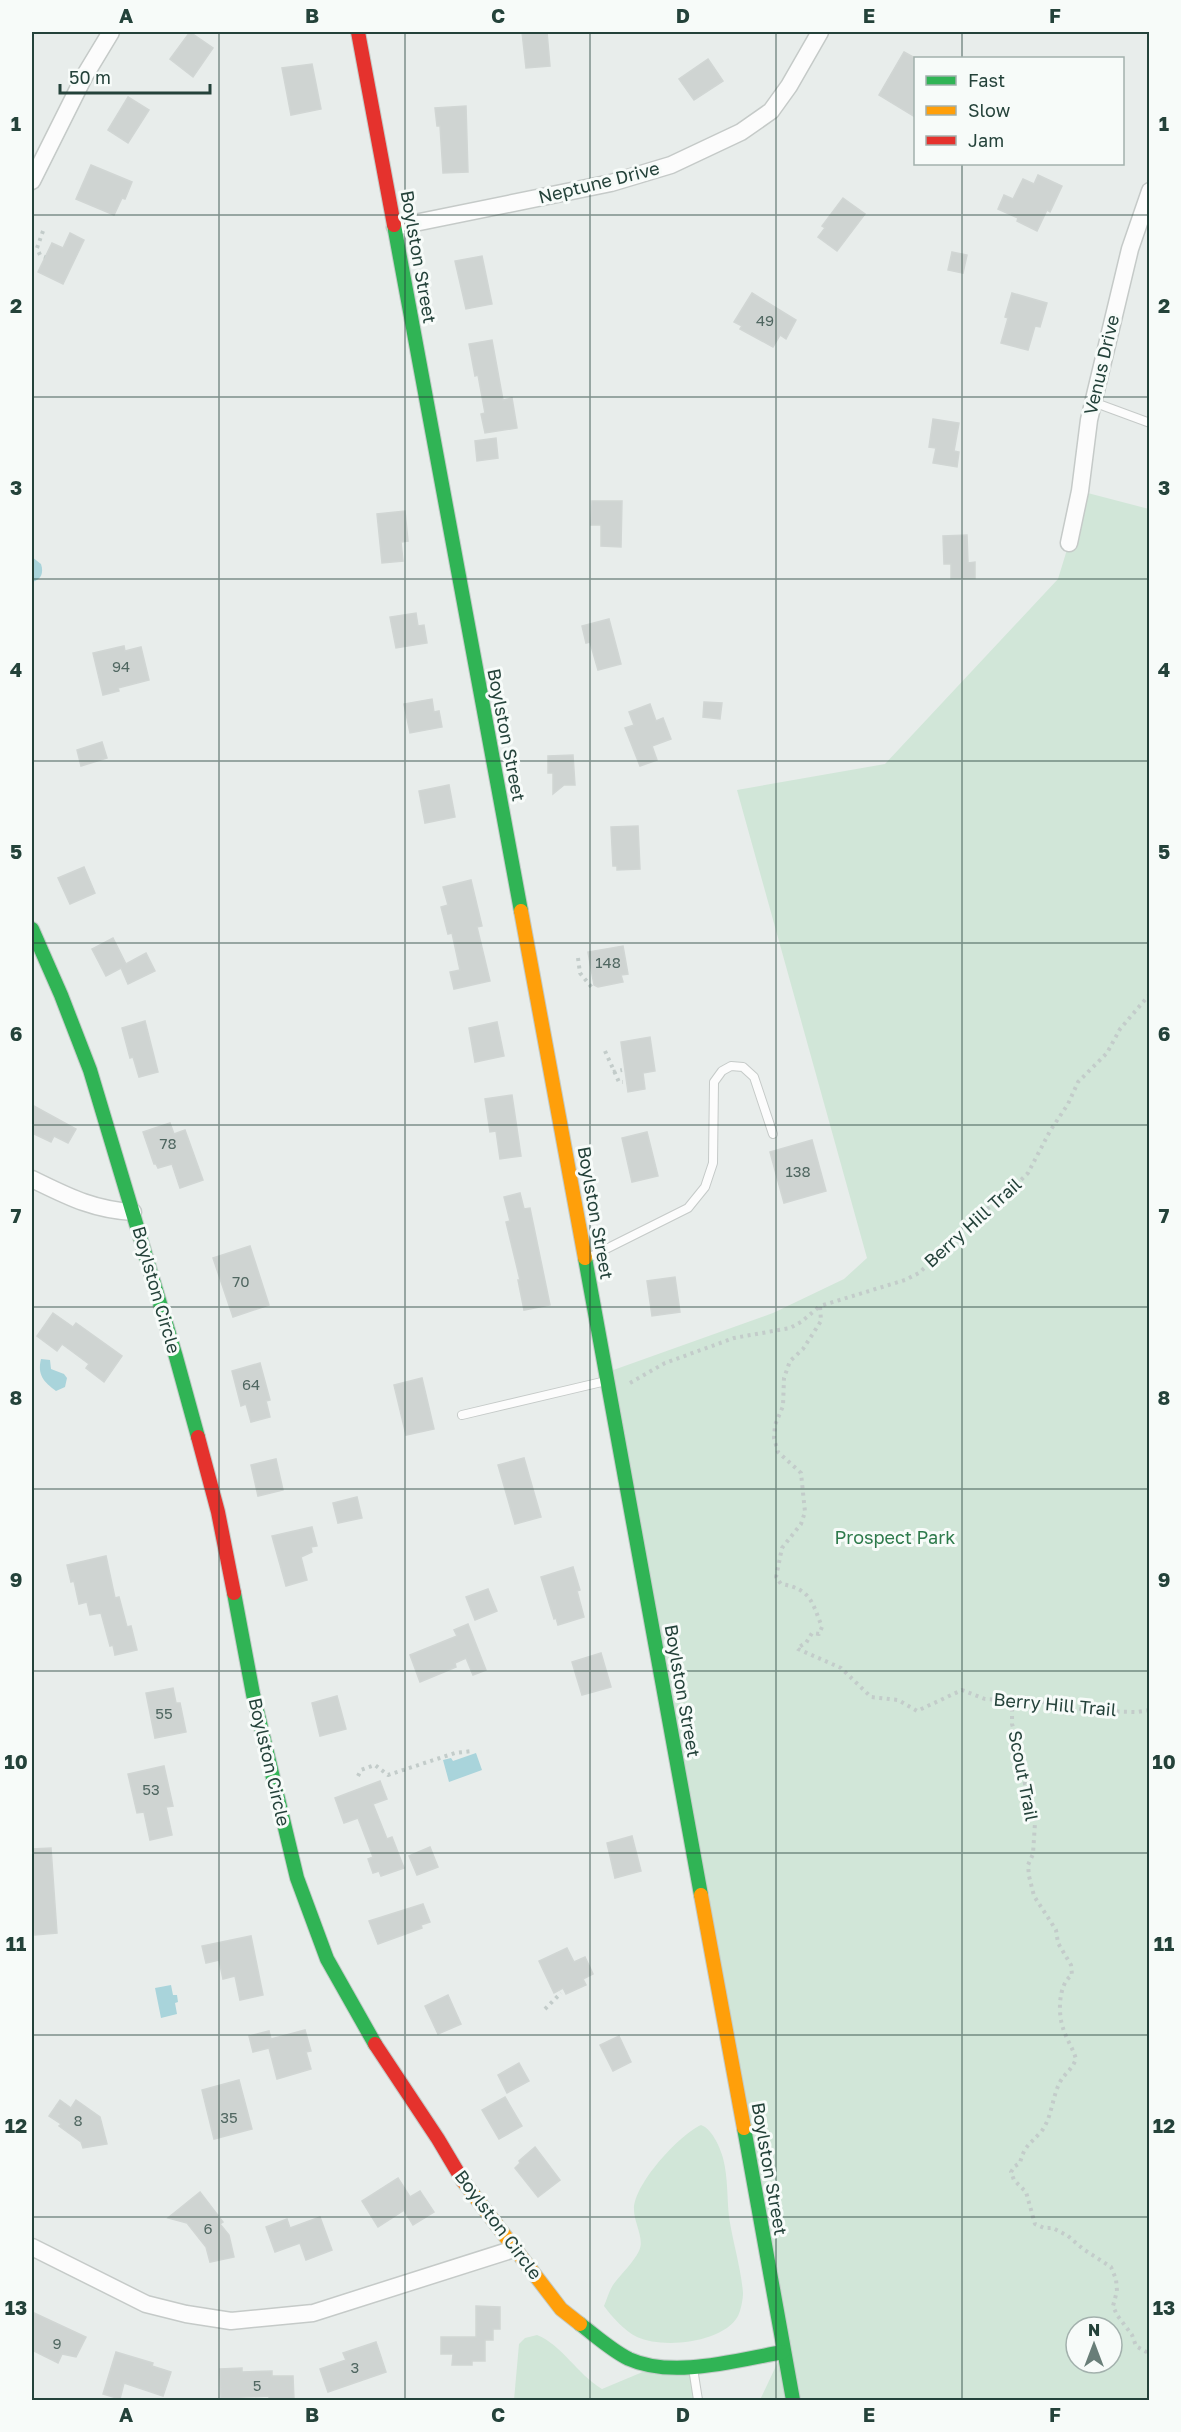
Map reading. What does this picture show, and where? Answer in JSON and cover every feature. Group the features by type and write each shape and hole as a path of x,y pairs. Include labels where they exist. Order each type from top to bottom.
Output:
{"main road":[{"name":"Boylston Street","path":"358,32 585,1260 783,2352 794,2400"},
{"name":"Boylston Circle","path":"32,929 90,1070 176,1357 218,1512 253,1694 297,1878 327,1959 384,2057 438,2139 469,2192 561,2309 618,2353 632,2360 657,2366 693,2367 783,2352"}],"street":[{"path":"32,181 85,75 111,32"},
{"name":"Neptune Drive","path":"395,227 611,183 671,165 741,132 771,111 789,86 820,32"},
{"name":"Venus Drive","path":"1069,543 1093,402 1130,249 1149,191"},
{"path":"32,1179 83,1203 108,1210 133,1212"},
{"path":"32,2247 146,2304 186,2314 231,2321 276,2319 313,2313 514,2249"}],"lane":[{"path":"1093,402 1149,423"},
{"path":"585,1260 688,1208 705,1187 713,1163 714,1082 722,1071 731,1066 743,1067 754,1077 773,1134"},
{"path":"462,1414 608,1387"},
{"path":"693,2367 698,2400"}],"path":[{"path":"43,231 38,248 40,255 45,257"},
{"path":"578,958 580,974 593,990"},
{"name":"Berry Hill Trail","path":"1149,994 1120,1029 1107,1053 1078,1082 1068,1104 1050,1131 1028,1173 987,1209 960,1239 939,1254 919,1273 906,1280 820,1306 821,1321 803,1349 790,1361 784,1378 785,1394 775,1425 774,1438 778,1452 801,1473 805,1512 801,1524 782,1548 776,1577 781,1584 798,1587 809,1597 822,1627 819,1634 812,1633 806,1643 797,1648 841,1668 871,1697 898,1700 917,1711 962,1690 985,1699 1042,1702 1091,1711 1149,1710"},
{"path":"605,1051 613,1072 619,1082 623,1082"},
{"path":"613,1072 622,1070"},
{"path":"608,1387 734,1338 790,1328 820,1306"},
{"name":"Scout Trail","path":"1012,1701 1012,1724 1021,1751 1025,1784 1031,1798 1035,1823 1033,1854 1028,1865 1029,1876 1034,1896 1056,1930 1058,1943 1071,1965 1072,1975 1067,1978 1062,1993 1060,2017 1076,2059 1068,2074 1061,2081 1042,2131 1030,2141 1023,2151 1020,2163 1011,2172 1014,2180 1026,2192 1035,2224 1044,2228 1053,2228 1068,2236 1111,2267 1118,2291 1113,2306 1117,2316 1132,2335 1136,2346 1149,2354"},
{"path":"358,1776 361,1770 375,1765 388,1775 446,1755 472,1752"},
{"path":"545,2009 561,1993"}],"green space":[{"name":"Prospect Park","path":"1080,491 1149,509 1149,2400 760,2400 783,2351 605,1373 773,1313 844,1279 867,1258 737,790 885,764 1058,579 1069,543"},
{"path":"701,2125 709,2130 715,2139 725,2165 729,2217 742,2284 741,2308 738,2316 730,2325 706,2338 676,2343 648,2341 628,2331 604,2306 613,2285 634,2260 641,2246 634,2210 641,2188 670,2150"},
{"path":"537,2335 554,2346 602,2389 657,2366 693,2367 700,2400 514,2400 519,2344 525,2338"}],"water":[{"path":"32,557 41,564 42,570 40,578 32,582"},
{"path":"41,1359 50,1360 51,1369 64,1374 67,1378 65,1387 56,1391 45,1381 40,1369"},
{"path":"476,1753 482,1770 449,1782 443,1760 451,1758 453,1761"},
{"path":"171,1985 173,1995 177,1995 178,2002 175,2003 177,2014 161,2018 155,1988"}],"building":[{"path":"190,32 213,48 193,77 170,59"},
{"path":"522,32 547,32 550,66 526,68"},
{"path":"904,52 914,57 914,116 879,95"},
{"path":"708,59 723,81 694,100 679,79"},
{"path":"312,64 321,109 291,115 282,68"},
{"path":"128,97 149,110 128,143 108,130"},
{"path":"466,106 468,172 443,173 440,126 437,126 435,108"},
{"path":"91,165 132,182 125,199 122,198 114,215 76,199"},
{"path":"1038,175 1062,186 1050,212 1047,210 1037,231 1017,221 1018,218 998,209 1004,195 1013,199 1023,179 1034,184"},
{"path":"843,198 865,214 837,251 818,237 825,228 822,226"},
{"path":"70,233 84,240 63,284 38,272 52,243 63,248"},
{"path":"952,252 967,255 963,273 948,270"},
{"path":"482,256 492,304 466,309 455,261"},
{"path":"752,293 796,320 786,339 780,335 773,347 740,329 742,326 734,322"},
{"path":"1012,293 1047,303 1040,327 1035,326 1028,350 1001,343"},
{"path":"492,340 503,400 512,398 517,428 485,433 481,414 485,413 469,344"},
{"path":"933,419 959,423 954,451 959,452 957,467 933,463 936,448 929,447"},
{"path":"496,438 498,458 477,461 475,441"},
{"path":"592,501 622,501 621,547 601,546 601,525 591,525"},
{"path":"405,511 408,541 401,542 403,561 382,563 377,514"},
{"path":"967,535 968,563 975,562 975,578 951,578 951,564 944,564 943,536"},
{"path":"416,613 418,626 424,625 427,643 396,648 390,617"},
{"path":"609,619 621,664 598,670 590,642 586,643 582,626"},
{"path":"124,646 125,651 141,647 149,680 118,688 119,691 103,695 93,653"},
{"path":"432,699 434,712 439,711 442,727 410,733 404,704"},
{"path":"704,702 722,703 720,719 703,717"},
{"path":"650,704 656,721 663,718 671,739 652,746 657,760 640,766 625,728 634,725 629,712"},
{"path":"102,742 107,758 81,766 77,750"},
{"path":"573,755 575,785 564,785 553,794 553,773 548,773 548,756"},
{"path":"449,785 455,817 425,823 419,791"},
{"path":"638,826 640,869 617,870 617,866 613,866 611,827"},
{"path":"84,867 95,893 70,904 58,878"},
{"path":"471,880 482,926 477,927 490,981 454,989 450,972 460,970 452,933 448,934 441,907 448,905 443,887"},
{"path":"113,938 126,964 146,953 155,971 128,984 121,968 106,976 92,949"},
{"path":"623,946 628,974 621,975 623,982 598,987 594,985 588,952"},
{"path":"145,1021 158,1072 139,1077 133,1057 130,1058 122,1028"},
{"path":"497,1022 504,1056 475,1062 469,1028"},
{"path":"650,1037 655,1071 643,1073 645,1089 628,1092 621,1042"},
{"path":"512,1095 521,1156 500,1159 496,1131 490,1132 485,1099"},
{"path":"32,1105 76,1129 68,1143 54,1136 51,1142 32,1133"},
{"path":"170,1123 174,1134 185,1130 203,1180 180,1188 172,1164 158,1168 154,1164 143,1132"},
{"path":"647,1132 658,1176 632,1182 622,1138"},
{"path":"812,1140 826,1191 784,1203 770,1152"},
{"path":"520,1193 524,1209 530,1208 550,1305 524,1310 518,1280 520,1280 506,1222 510,1221 504,1197"},
{"path":"250,1246 269,1305 233,1317 213,1258"},
{"path":"675,1277 680,1312 652,1316 647,1281"},
{"path":"53,1313 73,1327 76,1323 122,1356 104,1382 86,1368 89,1364 62,1344 57,1351 37,1336"},
{"path":"260,1363 270,1400 266,1401 270,1417 251,1422 246,1404 241,1406 232,1371"},
{"path":"422,1378 434,1429 406,1435 394,1385"},
{"path":"524,1458 541,1517 515,1524 498,1465"},
{"path":"276,1459 283,1490 258,1496 251,1465"},
{"path":"357,1497 362,1518 338,1523 333,1503"},
{"path":"312,1527 317,1546 311,1547 312,1552 301,1557 307,1580 286,1586 272,1536"},
{"path":"106,1556 115,1598 119,1597 127,1627 131,1626 137,1650 115,1655 113,1645 110,1646 101,1613 90,1615 87,1602 79,1604 74,1581 71,1582 67,1565"},
{"path":"573,1567 580,1590 577,1591 584,1617 558,1625 541,1577"},
{"path":"488,1589 497,1611 475,1620 466,1597"},
{"path":"468,1624 486,1670 473,1675 466,1658 455,1663 456,1667 420,1682 410,1655 457,1636 454,1630"},
{"path":"601,1653 611,1687 582,1695 572,1662"},
{"path":"173,1688 176,1703 180,1703 186,1732 155,1738 146,1693"},
{"path":"337,1696 346,1729 320,1736 312,1703"},
{"path":"164,1766 173,1806 166,1807 172,1835 150,1840 144,1812 137,1813 128,1774"},
{"path":"380,1781 387,1799 373,1804 387,1839 392,1837 404,1868 381,1876 379,1871 373,1873 368,1859 373,1857 358,1818 344,1823 335,1798"},
{"path":"632,1836 641,1871 615,1878 607,1843"},
{"path":"430,1847 438,1867 417,1875 409,1856"},
{"path":"51,1848 57,1933 35,1935 32,1916 32,1849"},
{"path":"423,1904 430,1922 421,1925 422,1928 378,1944 369,1921"},
{"path":"251,1936 263,1995 240,2000 235,1976 223,1979 219,1960 206,1963 202,1946"},
{"path":"567,1948 574,1962 585,1957 593,1974 583,1979 586,1985 566,1994 563,1988 554,1993 539,1961"},
{"path":"448,1995 461,2024 438,2034 425,2006"},
{"path":"305,2030 311,2051 306,2052 311,2069 277,2079 269,2048 253,2052 249,2036 269,2031 271,2039"},
{"path":"619,2036 631,2062 613,2071 600,2045"},
{"path":"519,2063 529,2081 507,2093 498,2075"},
{"path":"239,2080 252,2129 214,2139 202,2090"},
{"path":"505,2097 522,2126 499,2139 482,2110"},
{"path":"60,2100 71,2108 76,2100 100,2117 107,2144 83,2148 81,2142 59,2126 61,2124 49,2116"},
{"path":"535,2147 560,2180 538,2197 515,2168 520,2163 519,2161"},
{"path":"398,2178 410,2197 420,2191 434,2212 413,2225 404,2210 378,2227 362,2201"},
{"path":"200,2192 223,2222 220,2224 229,2235 234,2257 210,2262 206,2247 187,2223 168,2218"},
{"path":"320,2217 332,2250 306,2260 300,2243 275,2252 266,2227 287,2219 290,2228"},
{"path":"476,2306 500,2307 500,2329 493,2329 493,2340 485,2340 485,2361 472,2361 472,2365 452,2365 453,2354 441,2354 441,2337 476,2337"},
{"path":"32,2312 86,2337 76,2357 62,2354 58,2363 32,2350"},
{"path":"376,2342 386,2372 328,2392 320,2369 346,2360 343,2353"},
{"path":"116,2352 153,2363 152,2366 171,2372 163,2396 124,2383 120,2399 103,2394"},
{"path":"242,2368 242,2372 272,2371 272,2376 293,2376 294,2400 269,2400 269,2396 221,2398 220,2369"}],"traffic: fast":[{"path":"394,225 521,911"},
{"path":"32,929 90,1070 198,1437"},
{"path":"585,1258 701,1895"},
{"path":"234,1593 253,1694 297,1878 327,1959 375,2044"},
{"path":"744,2128 793,2400"},
{"path":"580,2324 629,2359 646,2365 685,2368 783,2352"}],"traffic: slow":[{"path":"521,911 585,1258"},
{"path":"701,1895 744,2128"},
{"path":"463,2181 561,2309 580,2324"}],"traffic: jam":[{"path":"358,32 394,225"},
{"path":"198,1437 218,1512 234,1593"},
{"path":"375,2044 463,2181"}]}
